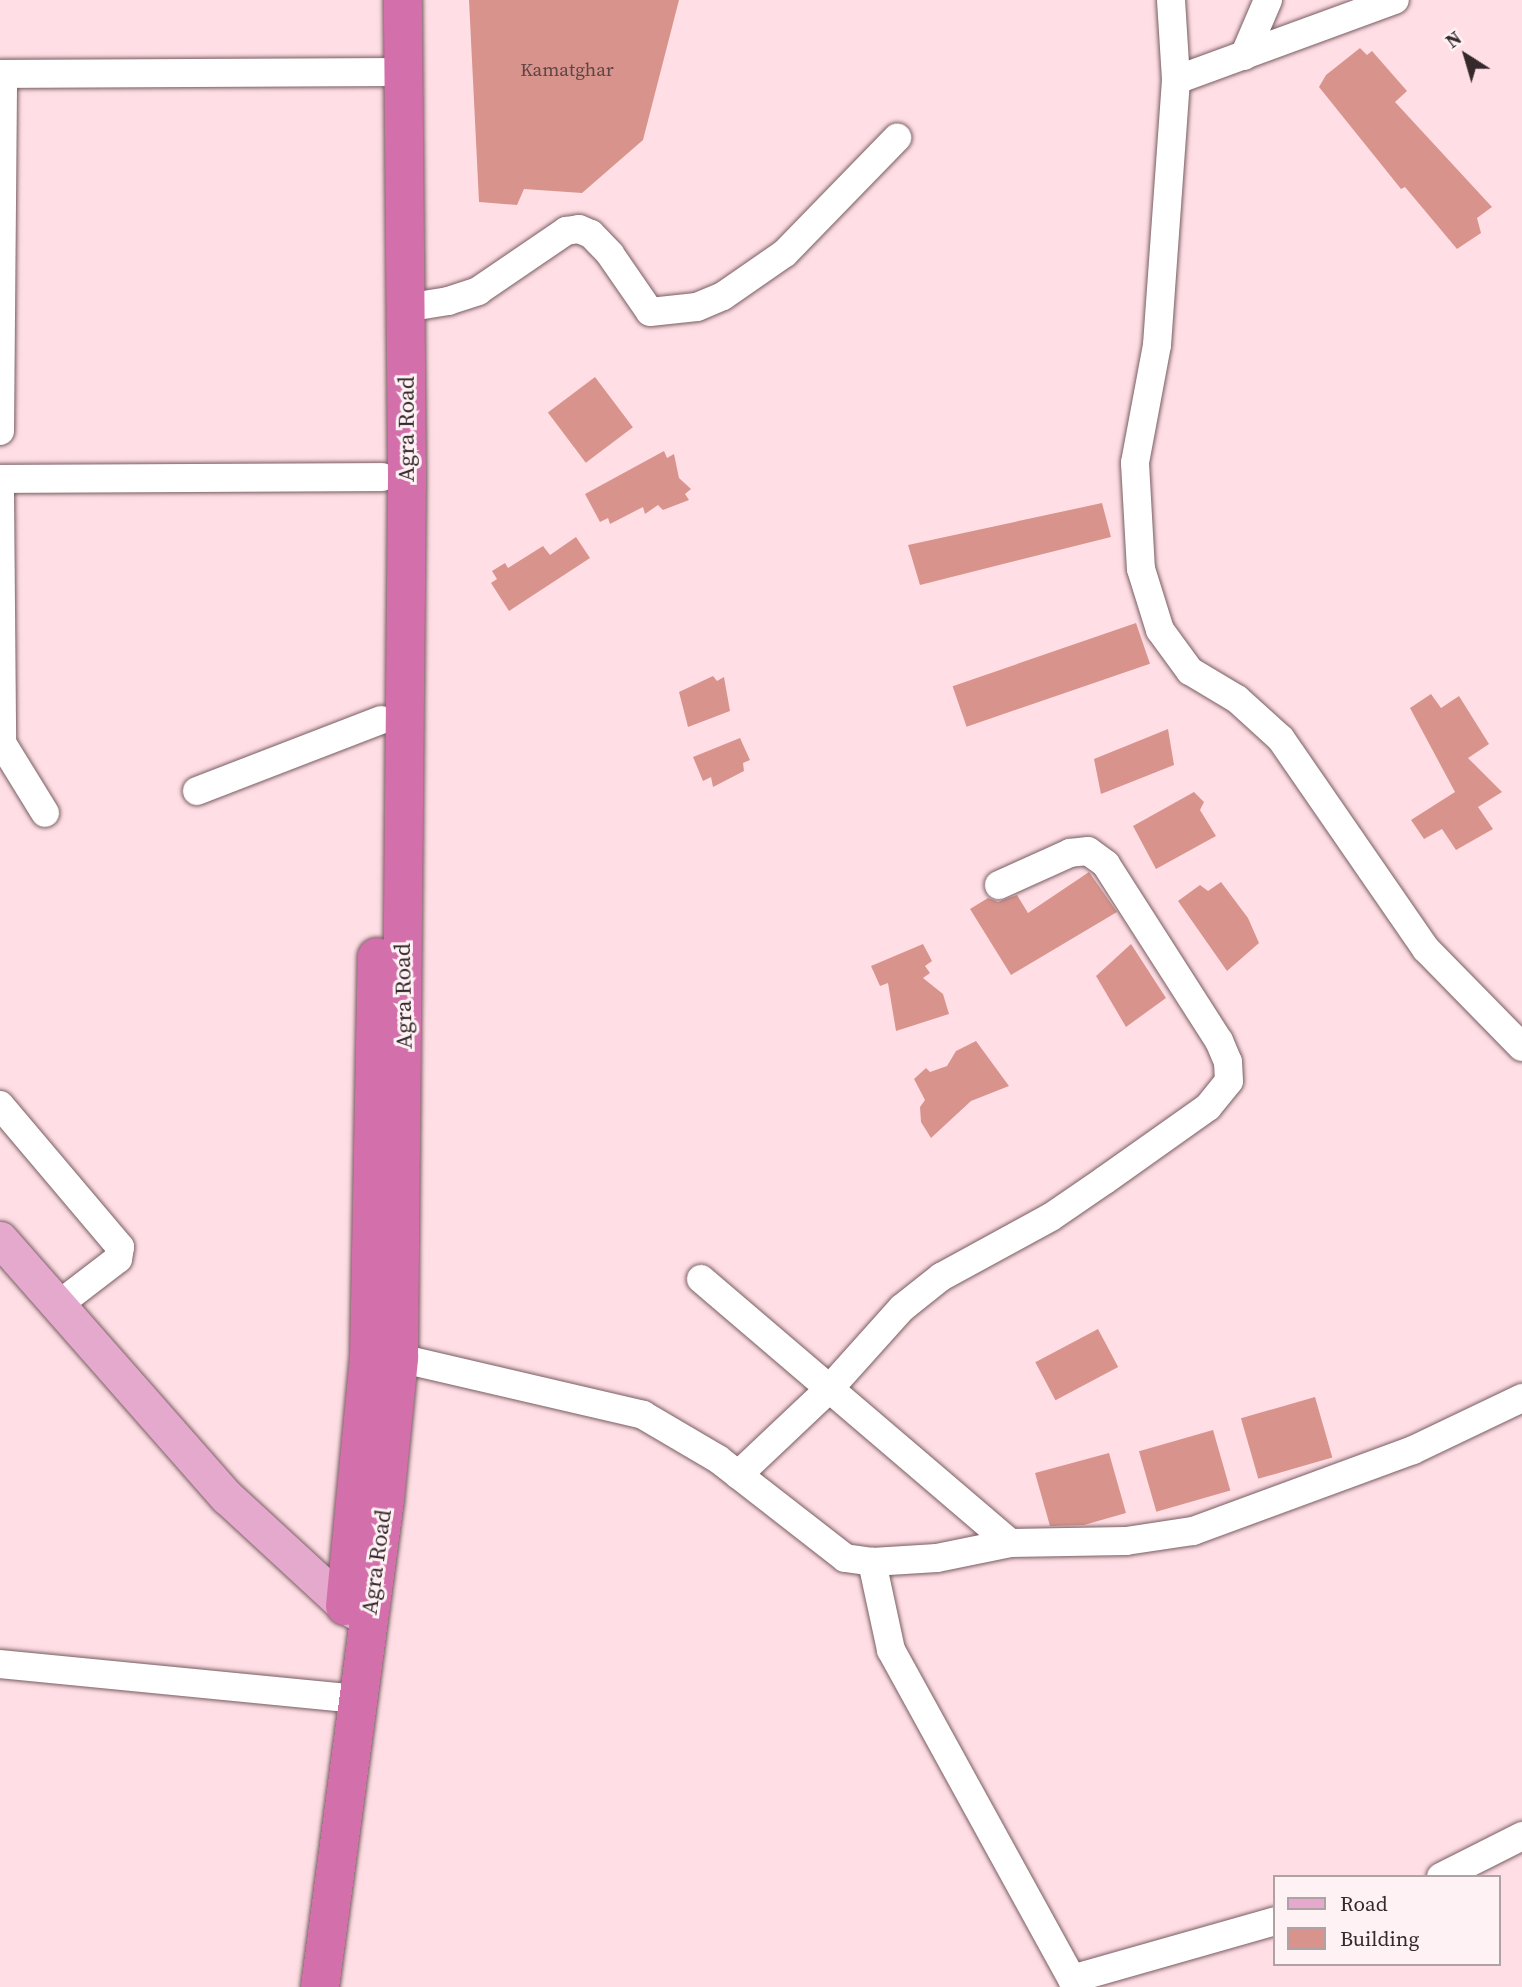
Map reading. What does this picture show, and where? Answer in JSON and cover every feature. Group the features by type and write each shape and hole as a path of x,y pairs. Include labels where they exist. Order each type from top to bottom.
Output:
{"highway":[{"name":"Agra Road","path":"383,0 381,720 384,1358"},
{"name":"Agra Road","path":"345,1699 357,1613 384,1358 404,1114 403,0"},
{"path":"297,1987 345,1699"},
{"path":"320,1987 345,1699"}],"main road":[{"path":"0,1239 227,1497 357,1613"}],"street":[{"path":"1171,0 1176,80 1157,345 1135,463 1141,569 1160,631 1190,671 1237,699 1281,739 1426,949 1522,1047"},
{"path":"1244,56 1259,2"},
{"path":"1176,80 1382,3"},
{"path":"0,431 2,74 383,72"},
{"path":"405,308 448,301 478,291 565,231 579,229 610,254 650,312 697,307 723,296 785,253 897,138"},
{"path":"0,479 382,477"},
{"path":"0,493 2,744 45,813"},
{"path":"197,791 381,720"},
{"path":"738,1475 831,1387 902,1308 941,1277 1051,1217 1105,1180 1208,1107 1229,1080 1228,1062 1219,1041 1106,864 1088,851 1070,853 999,885"},
{"path":"0,1105 120,1247 118,1259 58,1305"},
{"path":"701,1279 831,1387 1010,1543"},
{"path":"384,1358 643,1415 738,1475 845,1558 872,1562 937,1558 1010,1543 1126,1541 1193,1531 1413,1450 1522,1398"},
{"path":"872,1562 891,1650 1072,1979 1274,1921"},
{"path":"0,1664 345,1699"},
{"path":"1445,1875 1522,1836"}],"building":[{"path":"469,0 679,0 643,140 582,193 524,189 517,205 479,202"},
{"path":"1360,48 1367,55 1372,51 1407,91 1395,102 1492,207 1477,218 1481,233 1457,249 1405,187 1401,189 1319,87 1326,75"},
{"path":"595,377 633,427 586,463 548,413"},
{"path":"664,451 667,458 674,454 679,478 691,489 685,494 689,500 663,510 658,505 645,514 643,507 610,524 608,518 600,522 585,494"},
{"path":"1102,503 1111,537 920,585 908,545"},
{"path":"576,537 590,558 509,611 491,583 497,579 492,571 505,563 508,568 543,546 550,555"},
{"path":"1136,623 1150,664 967,727 953,686"},
{"path":"713,676 717,681 724,677 730,711 688,727 679,692"},
{"path":"1431,694 1441,708 1459,696 1489,744 1468,758 1502,792 1478,807 1493,829 1456,850 1442,829 1424,839 1411,820 1455,792 1410,708"},
{"path":"1168,729 1174,765 1101,794 1094,759"},
{"path":"740,738 750,760 743,763 744,771 713,787 711,777 703,781 693,757"},
{"path":"1194,792 1204,802 1200,810 1216,836 1156,869 1133,826"},
{"path":"1089,872 1117,912 1011,975 970,909 988,898 998,902 1017,895 1028,913"},
{"path":"1221,882 1248,918 1259,943 1227,971 1178,901 1200,885 1208,891"},
{"path":"923,944 932,961 925,966 930,973 923,978 943,994 949,1014 896,1031 888,983 880,986 871,966"},
{"path":"1131,944 1166,998 1126,1027 1096,976"},
{"path":"976,1041 1009,1086 971,1101 931,1138 921,1122 920,1107 925,1100 914,1079 926,1068 930,1072 947,1066 956,1051"},
{"path":"1098,1329 1118,1367 1055,1400 1035,1362"},
{"path":"1315,1397 1332,1458 1258,1479 1241,1418"},
{"path":"1213,1430 1230,1491 1156,1512 1139,1451"},
{"path":"1109,1453 1126,1513 1084,1525 1050,1526 1035,1473"}]}
